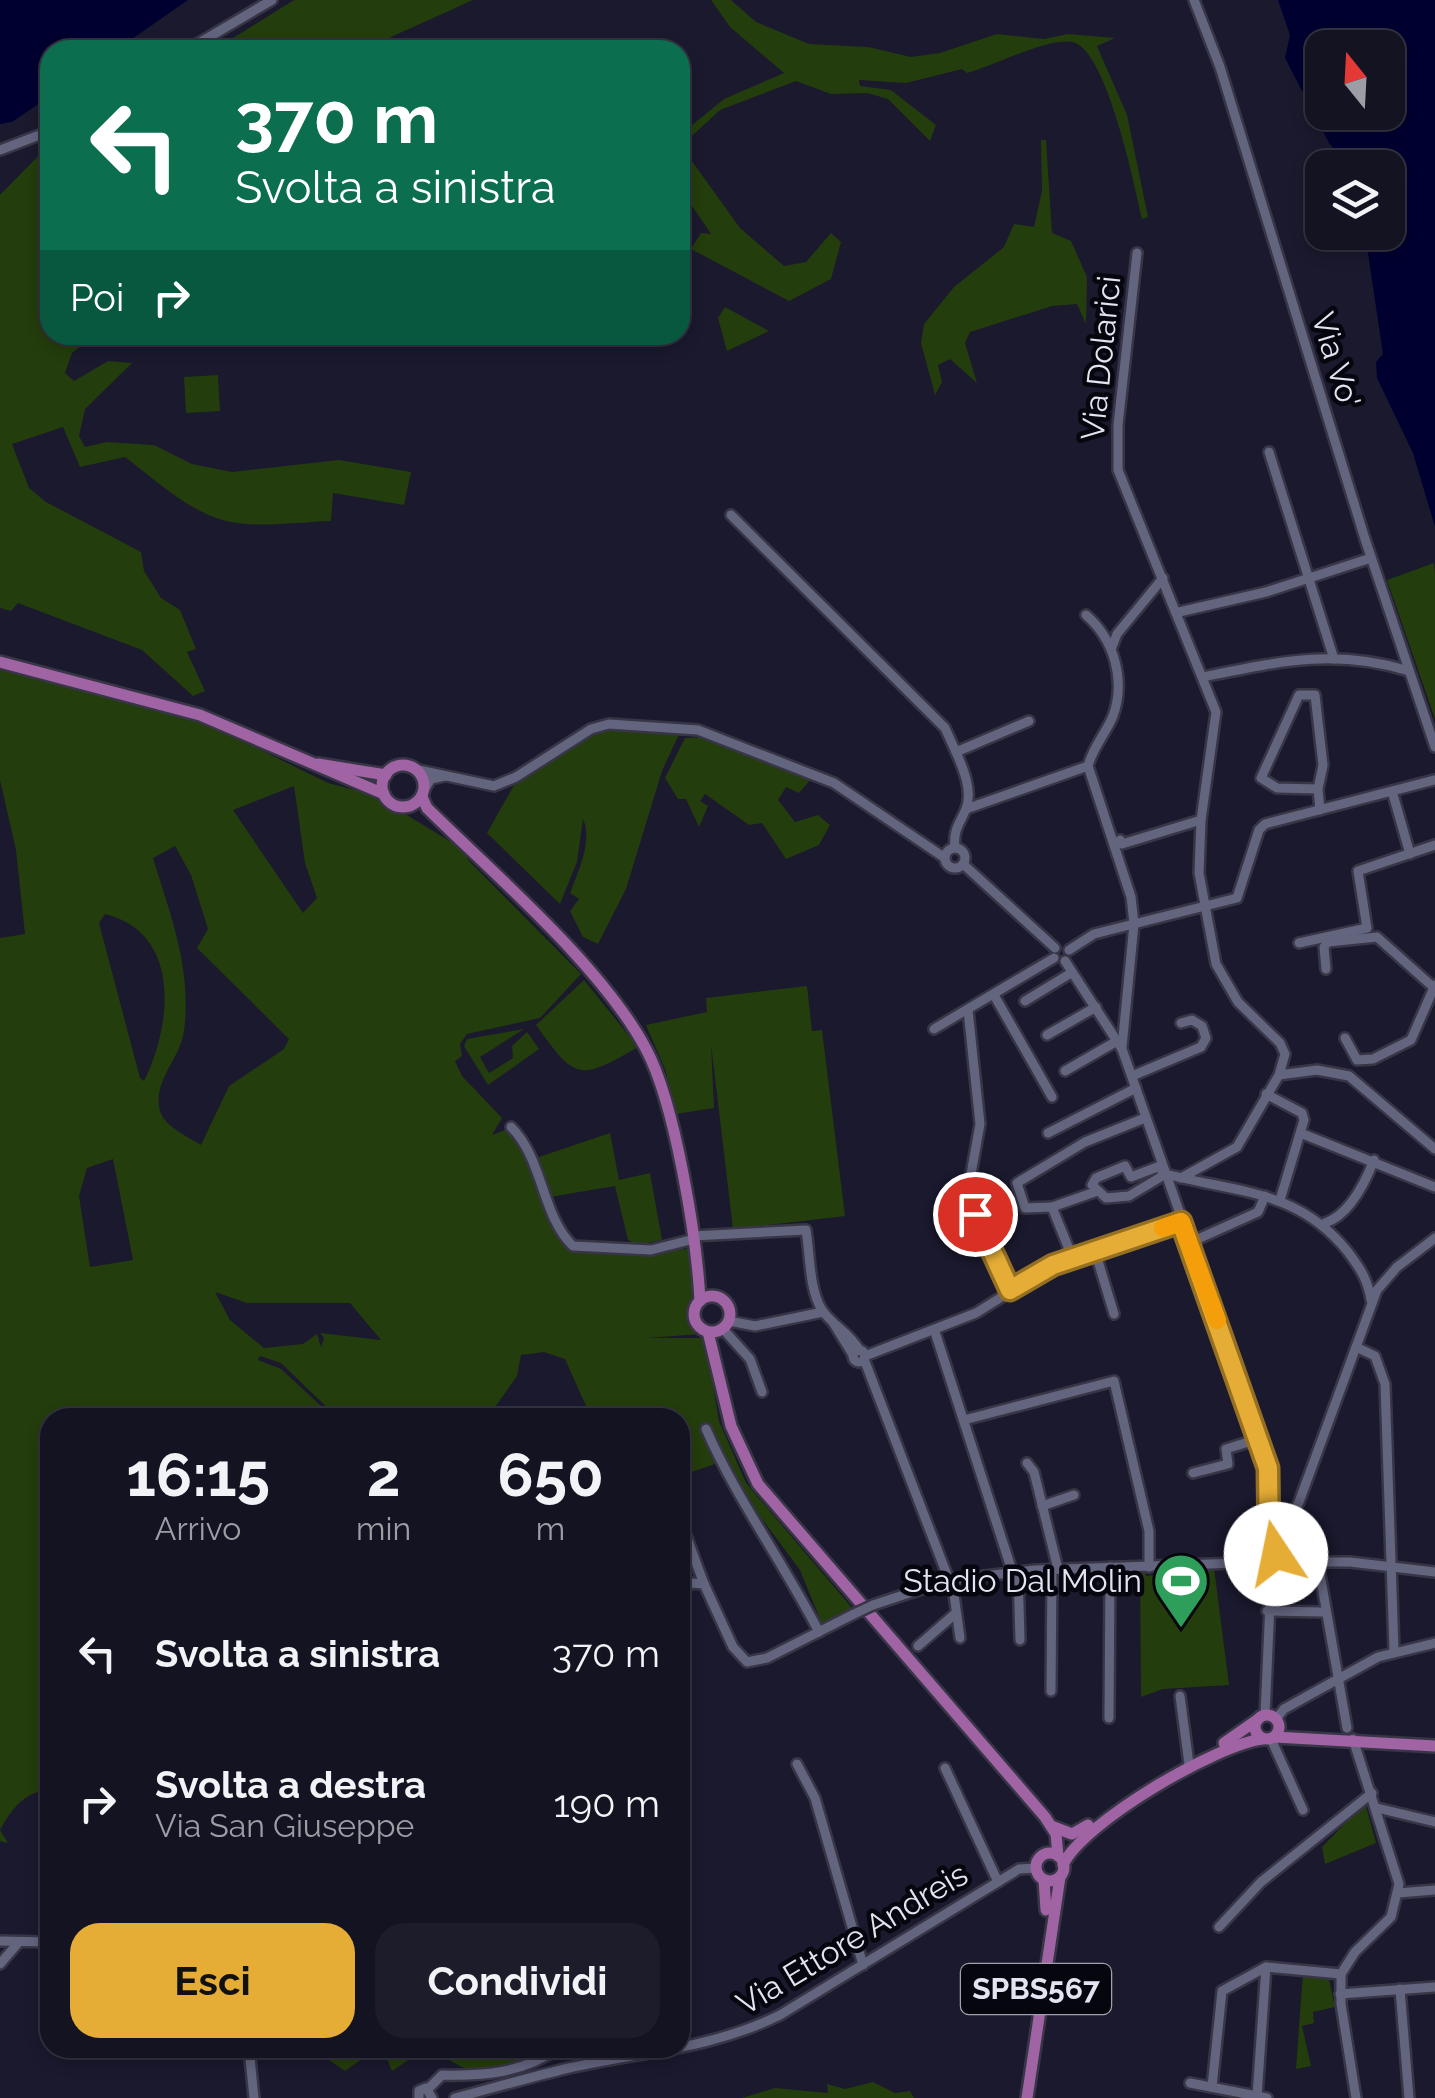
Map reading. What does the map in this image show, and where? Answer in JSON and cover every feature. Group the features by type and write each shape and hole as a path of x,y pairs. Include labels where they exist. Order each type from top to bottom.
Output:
{"main road":[{"path":"0,662 200,715 384,794 394,805 408,807 464,839 574,958 640,1037 662,1089 706,1299 695,1319 719,1328"},
{"path":"304,762 386,775 402,766 414,768 423,793 445,826"},
{"path":"384,794 386,775"},
{"path":"408,807 423,793"},
{"path":"706,1299 728,1306 719,1328 717,1357 731,1426 758,1484 1051,1826 1072,1834 1269,1719"},
{"path":"1269,1719 1297,1736"},
{"path":"1269,1719 1270,1738"},
{"path":"1269,1719 1256,1731 1270,1738"},
{"path":"1089,1824 1057,1863 1044,1880 1036,1868 1057,1863 1097,1825 1224,1749 1270,1738 1350,1734 1435,1746"},
{"path":"1037,1810 1052,1838 1057,1863"},
{"path":"1051,1826 1057,1863"},
{"name":"SPBS567","path":"1028,2098 1057,1863"},
{"name":"SPBS567","path":"1028,2098 1047,1907 1044,1880"}],"street":[{"path":"205,40 272,0"},
{"name":"Via Vo'","path":"1194,0 1220,66 1371,558 1434,741"},
{"path":"0,150 40,135"},
{"name":"Via Dolarici","path":"1136,253 1116,458 1204,676 1217,728 1201,820 1203,906 1225,982 1250,1016 1280,1043 1285,1062 1278,1076"},
{"path":"1269,452 1334,659"},
{"path":"731,515 945,728 967,781 966,808 957,822 950,853 954,868 963,864"},
{"path":"1179,612 1371,558"},
{"path":"1119,1045 1134,924 1122,863 1088,766 1117,699 1112,647 1116,634 1163,578"},
{"path":"1086,615 1112,647"},
{"path":"1387,664 1402,654"},
{"path":"1204,676 1283,658 1387,664 1409,671"},
{"path":"1318,789 1277,788 1261,778 1299,695 1314,696 1323,765 1318,789 1320,810"},
{"path":"956,752 1029,721"},
{"path":"414,768 477,784 504,784 591,729 624,722 658,724 734,740 798,765 834,783 928,844 950,853 963,852 963,864 1061,954 1119,1045 1268,1468 1268,1525 1275,1561"},
{"path":"966,808 1088,766"},
{"path":"423,793 432,779 450,776"},
{"path":"934,1029 1094,934 1238,898 1264,824 1435,778"},
{"path":"1392,790 1410,854"},
{"path":"1120,840 1139,842 1201,820"},
{"path":"1299,943 1367,928 1357,877 1364,866 1435,845"},
{"path":"1357,856 1364,866"},
{"path":"1326,968 1324,947 1328,942 1376,937 1433,985 1411,1040 1373,1058 1356,1060 1345,1038"},
{"path":"1025,1001 1071,973"},
{"path":"994,995 1052,1098"},
{"path":"1046,1036 1096,1006"},
{"path":"968,1010 980,1124 968,1191 1010,1290"},
{"path":"1132,1076 1201,1046 1206,1038 1202,1026 1192,1020 1181,1024"},
{"path":"1065,1071 1119,1045"},
{"path":"1181,1178 1237,1147 1278,1076 1317,1070 1349,1076 1435,1149"},
{"path":"1048,1133 1136,1088"},
{"path":"1266,1094 1302,1113 1303,1134 1280,1200"},
{"path":"1145,1118 1086,1142 1020,1178 1017,1183 1025,1208 1052,1207 1095,1192 1113,1200 1135,1192 1163,1174"},
{"path":"512,1127 532,1156 560,1228 574,1246 651,1250 730,1232 806,1230 823,1312 861,1355 950,1580 960,1638"},
{"path":"1303,1134 1435,1187"},
{"path":"1325,1223 1335,1220 1365,1183 1374,1160"},
{"path":"1095,1192 1092,1182 1096,1178 1125,1166 1135,1192"},
{"path":"1131,1177 1163,1174 1265,1196 1325,1223 1362,1270 1372,1302"},
{"path":"1190,1243 1258,1212 1265,1196"},
{"path":"1052,1207 1073,1259"},
{"path":"861,1355 935,1332 1040,1270 1181,1222"},
{"path":"1269,1719 1267,1611 1275,1561 1372,1302 1385,1279 1435,1238"},
{"path":"1095,1251 1114,1314"},
{"path":"1362,1270 1385,1279"},
{"path":"719,1328 755,1326 823,1312"},
{"path":"719,1328 750,1358 762,1392"},
{"path":"935,1332 1016,1573 1020,1640"},
{"path":"1356,1347 1376,1356 1386,1384 1394,1650"},
{"path":"964,1420 1114,1381 1145,1509 1149,1567"},
{"path":"706,1429 732,1486 771,1542 819,1632"},
{"path":"1193,1474 1228,1464 1226,1449 1258,1439"},
{"path":"1027,1463 1042,1506 1055,1569 1051,1691"},
{"path":"1042,1506 1074,1495"},
{"path":"1268,1525 1276,1535 1285,1535"},
{"path":"690,1547 733,1647 747,1662 767,1658 873,1605 950,1580 1055,1569 1275,1561 1435,1572"},
{"path":"1318,1562 1335,1679 1377,1808 1398,1893 1391,1917 1354,1952 1341,1974 1340,1994 1355,2098"},
{"path":"1109,1718 1110,1568"},
{"path":"690,1584 704,1584"},
{"path":"1267,1611 1323,1612"},
{"path":"918,1646 956,1613"},
{"path":"1269,1719 1335,1679 1394,1650 1435,1642"},
{"path":"1180,1696 1189,1764"},
{"path":"1270,1738 1303,1810"},
{"path":"796,1764 815,1798 864,1965"},
{"path":"944,1768 998,1882"},
{"path":"1219,1927 1261,1882 1372,1793"},
{"path":"1377,1808 1435,1822"},
{"name":"Via Ettore Andreis","path":"690,2049 740,2035 1024,1867 1036,1868"},
{"path":"1398,1893 1435,1890"},
{"path":"0,1941 40,1942"},
{"path":"0,1964 18,1943"},
{"path":"1212,2087 1218,1997 1266,1967 1341,1974"},
{"path":"1190,2082 1262,2097 1266,1967"},
{"path":"1340,1994 1435,1986"},
{"path":"1400,1989 1409,2098"},
{"path":"250,2058 254,2098"},
{"path":"418,2098 421,2089 432,2095 442,2075 496,2076 543,2058"},
{"name":"Via Ettore Andreis","path":"455,2098 570,2068 632,2058"}],"green space":[{"path":"294,0 473,0 388,40 230,40"},
{"path":"711,0 731,0 756,22 809,44 868,47 911,57 940,53 997,34 1044,39 1068,34 1115,38 1097,46 1127,115 1148,217 1142,219 1107,92 1096,67 1084,50 1072,42 1034,48 967,73 962,69 906,83 859,80 860,86 891,90 936,125 930,141 888,99 867,93 831,94 796,81 720,110 690,138 690,127 724,99 784,73 730,27"},
{"path":"1041,140 1046,140 1052,233 1071,241 1087,277 1086,324 1077,304 1052,306 970,332 965,343 977,383 950,359 938,365 942,382 935,395 921,343 924,324 954,287 1004,247 1014,224 1034,227 1042,191"},
{"path":"40,154 40,345 82,345 72,353 65,373 74,381 108,361 132,363 85,409 79,436 85,447 107,442 154,445 192,464 232,472 339,460 411,472 404,505 333,493 331,521 248,524 222,520 196,509 125,457 80,467 63,427 12,444 29,488 46,502 141,552 144,571 161,598 180,610 196,649 187,652 205,691 193,696 142,650 18,603 11,611 0,608 0,195"},
{"path":"690,159 740,228 784,266 806,262 831,233 841,242 831,279 789,301 691,249 701,233 711,234 690,203"},
{"path":"725,307 769,331 727,351 718,318"},
{"path":"218,375 220,411 186,413 184,377"},
{"path":"1434,563 1435,574 1435,719 1387,580"},
{"path":"0,667 206,723 328,783 374,795 461,848 469,861 581,974 540,1018 467,1034 460,1044 462,1056 455,1061 462,1076 502,1118 492,1135 508,1129 519,1137 565,1241 579,1252 682,1245 683,1250 689,1248 695,1294 689,1321 702,1334 646,1338 705,1338 719,1421 746,1483 853,1609 822,1624 800,1570 727,1472 702,1429 715,1464 690,1473 690,1408 587,1408 565,1359 544,1352 521,1355 517,1376 494,1408 328,1408 281,1363 260,1356 258,1360 281,1369 323,1408 40,1408 40,1791 16,1806 0,1830 0,938 25,934 16,850 0,780","holes":["294,786 305,863 317,898 303,913 233,810","175,846 191,875 208,929 197,948 289,1039 284,1049 229,1086 201,1145 171,1126 160,1111 159,1100 163,1080 182,1041 186,1008 178,943 153,858","105,914 130,924 148,940 159,960 164,984 161,1034 144,1081 140,1078 99,923","113,1159 133,1260 90,1267 79,1196 87,1168","215,1292 247,1303 350,1303 381,1340 320,1333 324,1338 321,1347 317,1334 303,1344 264,1348 230,1320"]},
{"path":"605,727 681,730 662,771 626,889 598,944 583,937 570,911 579,899 570,893 585,846 583,819 577,862 560,904 487,833 514,785"},
{"path":"705,737 811,779 799,793 786,787 778,800 795,822 818,815 830,825 819,845 786,859 762,823 749,825 705,794 700,801 708,806 699,827 686,799 678,799 665,778 685,738"},
{"path":"584,980 638,1047 590,1070 570,1066 536,1025"},
{"path":"807,986 812,1031 822,1030 845,1216 733,1229 711,1044 714,1108 676,1114 665,1069 646,1025 707,1012 706,998"},
{"path":"524,1029 480,1057 489,1073 513,1058 512,1046 527,1032 539,1049 488,1085 464,1046 467,1039"},
{"path":"610,1133 619,1180 650,1173 662,1240 637,1245 628,1240 615,1186 550,1197 536,1158"},
{"name":"Stadio Dal Molin","path":"1146,1568 1146,1576 1214,1568 1229,1685 1163,1689 1141,1697 1140,1569"},
{"path":"1365,1803 1376,1843 1325,1864 1322,1847"},
{"path":"1303,1972 1328,1975 1335,2007 1313,2012 1314,2023 1302,2026 1311,2066 1296,2069"},
{"path":"326,2058 363,2058 345,2071"},
{"path":"387,2058 412,2058 392,2071"},
{"path":"445,2058 526,2058 495,2069 465,2068"},
{"path":"873,2082 895,2093 910,2091 914,2098 742,2098 775,2088 828,2093 827,2084 845,2089"}],"shaded area":[{"path":"0,0 188,0 130,40 40,40 40,103 12,122 0,124"},
{"path":"1278,0 1435,0 1435,527 1413,453 1377,378 1376,362 1383,354 1368,250 1405,250 1405,150 1335,150 1322,130 1405,130 1405,30 1305,30 1305,97 1285,58 1290,35"}],"slow traffic":[{"path":"1163,1228 1181,1222 1217,1320"}],"place":[{"name":"Stadio Dal Molin","path":"1181,1630"}],"route":[{"path":"975,1214 1010,1290 1040,1270 1181,1222 1268,1468 1269,1546 1272,1554 1276,1554"}]}
